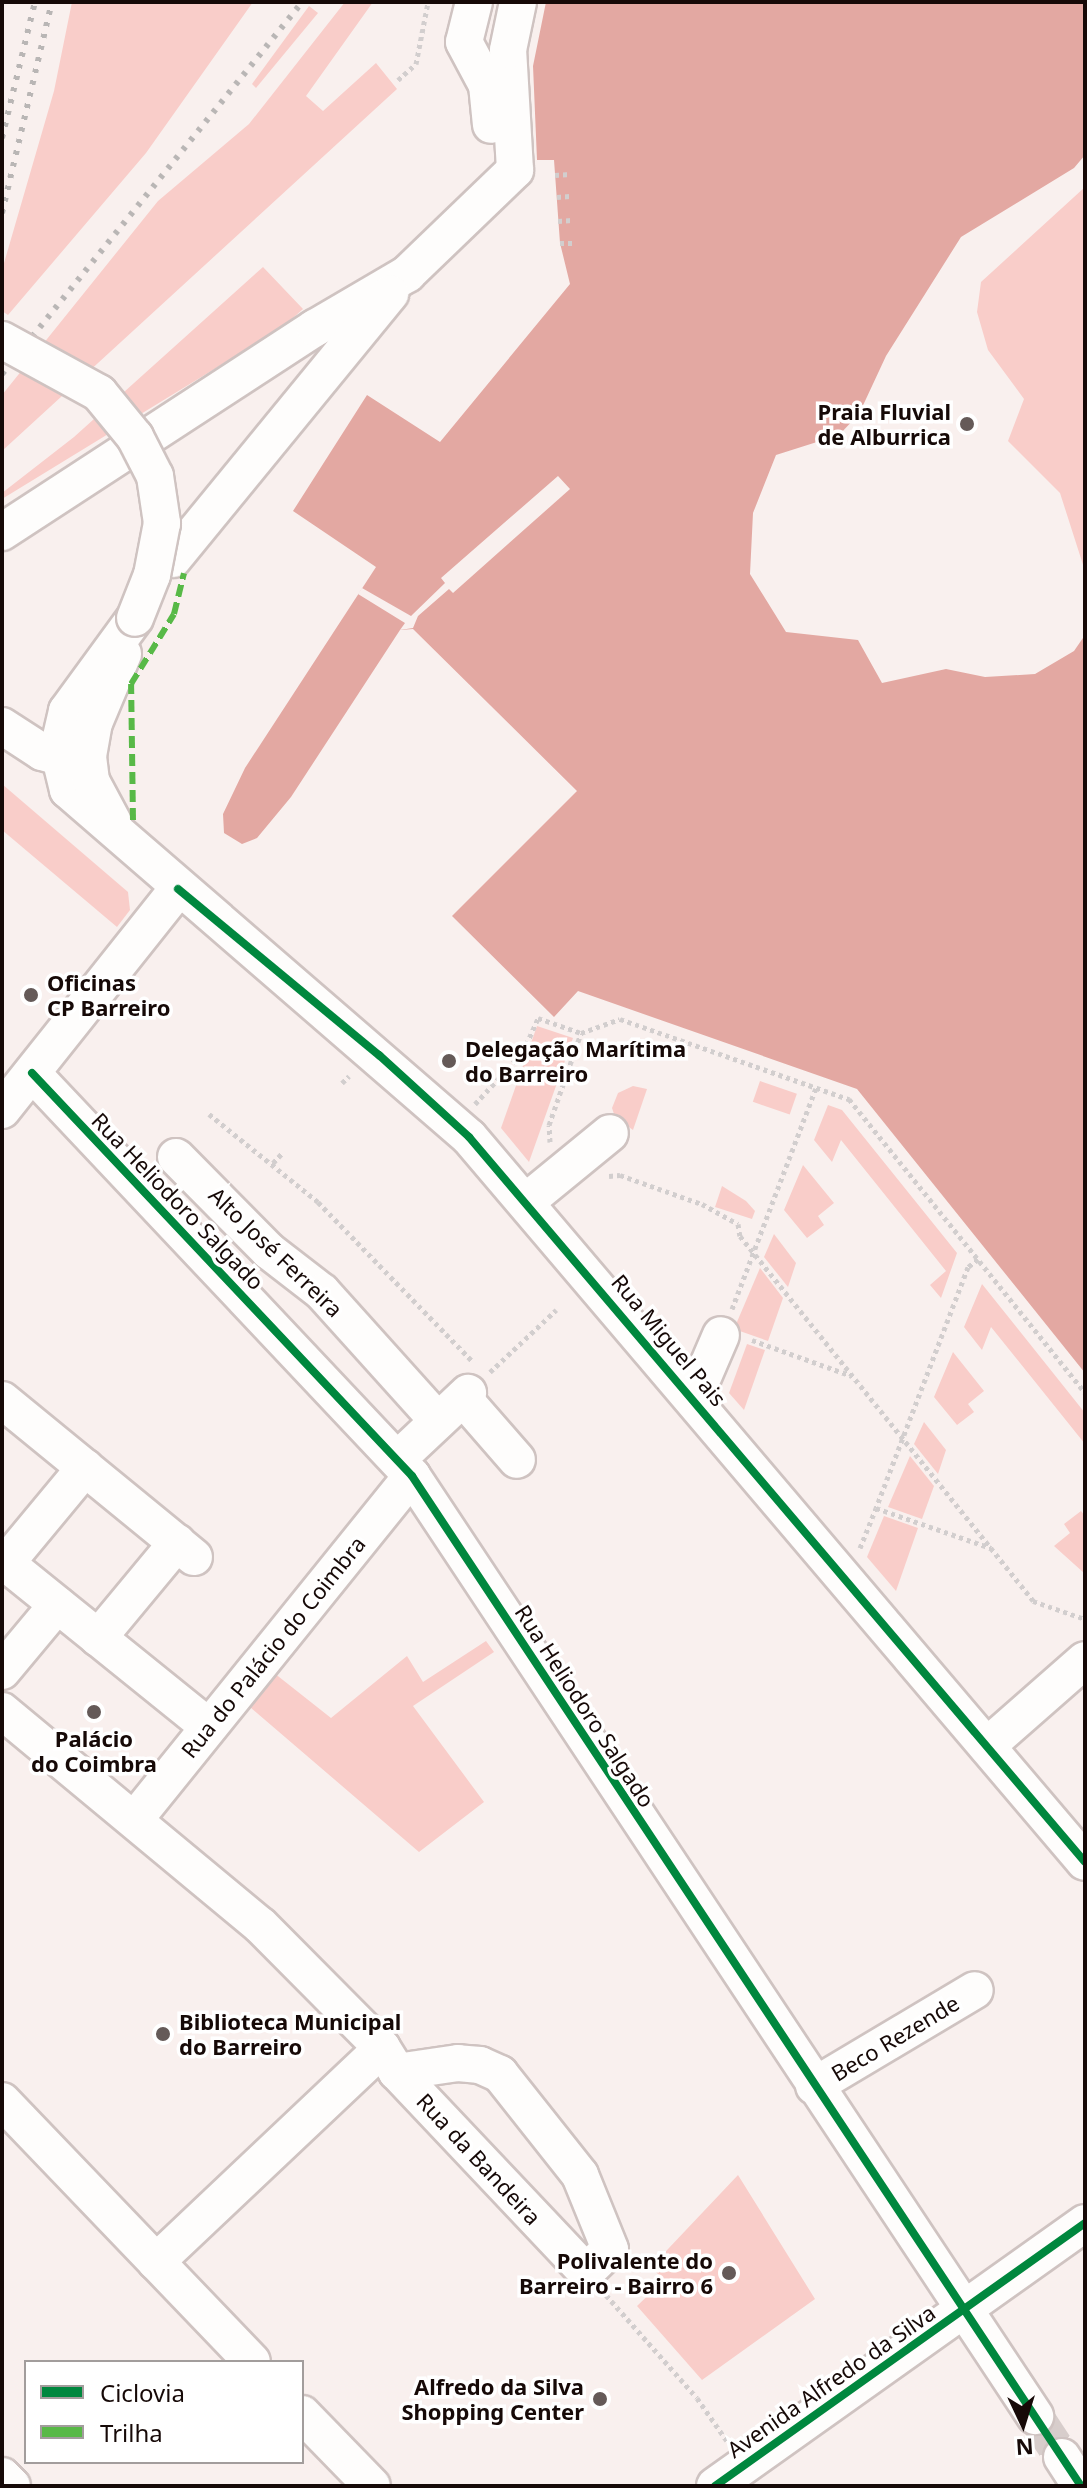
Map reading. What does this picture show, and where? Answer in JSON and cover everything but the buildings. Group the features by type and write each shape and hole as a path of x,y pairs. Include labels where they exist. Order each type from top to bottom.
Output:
{"street":[{"path":"474,2 464,42 487,85 494,191"},
{"path":"173,559 407,274 515,170 508,50 518,2"},
{"path":"2,532 315,328 407,274"},
{"path":"2,340 57,365 99,393 135,437 155,476 162,523 152,575 135,618 72,701 73,761 2,726"},
{"name":"Rua Miguel Pais","path":"73,761 122,835 178,889 379,1055 469,1137 527,1201 1085,1862"},
{"path":"2,1110 178,889"},
{"name":"Rua Heliodoro Salgado","path":"32,1073 405,1467 1035,2416"},
{"path":"527,1201 610,1133"},
{"name":"Alto José Ferreira","path":"176,1157 269,1251 456,1404 517,1460"},
{"path":"689,1393 700,1384 733,1328"},
{"path":"2,1400 186,1550 98,1638"},
{"name":"Rua do Palácio do Coimbra","path":"135,1819 456,1404"},
{"path":"85,1468 4,1562 208,1726"},
{"path":"2,1671 57,1605"},
{"path":"987,1746 1085,1660"},
{"name":"Rua da Bandeira","path":"2,1711 235,1901 389,2060 586,2272 610,2249 580,2175 500,2074 480,2065 389,2060"},
{"name":"Beco Rezende","path":"814,2086 975,1990"},
{"path":"156,2262 389,2060"},
{"path":"2,2101 250,2360"},
{"name":"Avenida Alfredo da Silva","path":"729,2476 1085,2223"},
{"path":"304,2416 372,2486"},
{"path":"2,2476 12,2486"}],"path":[{"path":"398,80 416,64 428,2"},
{"path":"555,175 570,174"},
{"path":"557,197 570,196"},
{"path":"558,221 572,220"},
{"path":"560,243 573,243"},
{"path":"471,1109 523,1052 538,1018 581,1033 620,1019 849,1099 1085,1393"},
{"path":"551,1154 549,1125 581,1033"},
{"path":"342,1083 349,1076"},
{"path":"816,1088 755,1254 733,1328 853,1376"},
{"path":"209,1114 273,1163 372,1254 486,1376 556,1310"},
{"path":"273,1163 284,1151"},
{"path":"596,1177 620,1175 702,1204 738,1224 740,1236 1033,1601 1085,1619"},
{"path":"856,1557 905,1441 968,1267 978,1259"},
{"path":"876,1508 991,1548"},
{"path":"586,2272 697,2398 729,2476"}],"shaded area":[{"path":"72,2 253,2 146,153 8,315 2,311 2,270 54,91"},
{"path":"345,2 373,2 306,96 323,111 376,63 397,89 2,451 2,395 158,201 249,124"},
{"path":"546,2 1085,2 1085,155 1074,168 961,237 886,356 859,414 839,435 776,455 753,513 750,574 786,632 858,640 882,683 946,669 985,677 1035,674 1074,651 1085,635 1085,1373 857,1089 578,991 554,1017 452,916 577,791 413,629 400,630 291,797 257,838 242,844 224,833 223,814 245,768 376,567 293,511 367,395 440,442 570,284 560,243 554,160 537,160 533,66"},
{"path":"309,6 318,13 256,88 252,84"},
{"path":"1085,187 1085,571 1060,493 1008,441 1024,399 988,350 977,312 981,282"},
{"path":"263,267 303,309 283,327 2,499 2,493 74,437"},
{"path":"2,784 128,892 130,910 117,927 2,830"},
{"path":"537,1026 573,1038 529,1162 501,1128"},
{"path":"760,1081 797,1094 790,1114 753,1102"},
{"path":"633,1086 647,1089 633,1130 615,1117 612,1108 618,1093"},
{"path":"828,1105 842,1110 957,1253 941,1298 930,1285 946,1271 841,1140 832,1162 814,1140"},
{"path":"803,1165 834,1203 818,1216 824,1225 807,1238 784,1210"},
{"path":"722,1186 746,1201 755,1211 752,1219 715,1207"},
{"path":"774,1234 796,1263 788,1287 764,1257"},
{"path":"760,1268 783,1298 768,1341 734,1329"},
{"path":"982,1284 1085,1413 1085,1444 991,1327 982,1350 964,1327"},
{"path":"747,1344 765,1350 744,1410 729,1393"},
{"path":"953,1352 984,1391 968,1404 974,1412 957,1425 934,1397"},
{"path":"924,1422 946,1450 938,1474 914,1444"},
{"path":"910,1456 934,1486 922,1519 888,1507"},
{"path":"1081,1511 1085,1516 1084,1573 1054,1546 1070,1533 1064,1524"},
{"path":"884,1516 918,1528 896,1591 867,1557"},
{"path":"486,1641 494,1652 413,1706 484,1802 419,1852 243,1701 269,1669 331,1718 407,1656 423,1682"},
{"name":"Polivalente do Barreiro - Bairro 6","path":"738,2175 815,2299 702,2380 637,2306 664,2280 651,2267"}],"pier":[{"path":"558,476 570,489 453,593 449,589 418,616 413,628 400,630 405,623 358,594 362,588 411,616 445,583 441,578"}],"tunnel":[{"path":"1035,2416 1062,2457"}],"railway":[{"path":"2,138 35,2"},
{"path":"2,213 52,2"},
{"path":"2,374 302,2"}],"marked path":[{"path":"133,820 131,684 174,614 184,573"}],"cycle path":[{"path":"178,889 379,1055 469,1137 1085,1862"},
{"path":"32,1073 412,1476 1081,2486"},
{"path":"715,2486 1085,2223"}],"place":[{"name":"Praia Fluvial de Alburrica","path":"967,424"},
{"name":"Oficinas CP Barreiro","path":"31,995"},
{"name":"Delegação Marítima do Barreiro","path":"449,1061"},
{"name":"Palácio do Coimbra","path":"94,1712"},
{"name":"Biblioteca Municipal do Barreiro","path":"163,2034"},
{"name":"Polivalente do Barreiro - Bairro 6","path":"729,2273"},
{"name":"Alfredo da Silva Shopping Center","path":"600,2399"}]}
